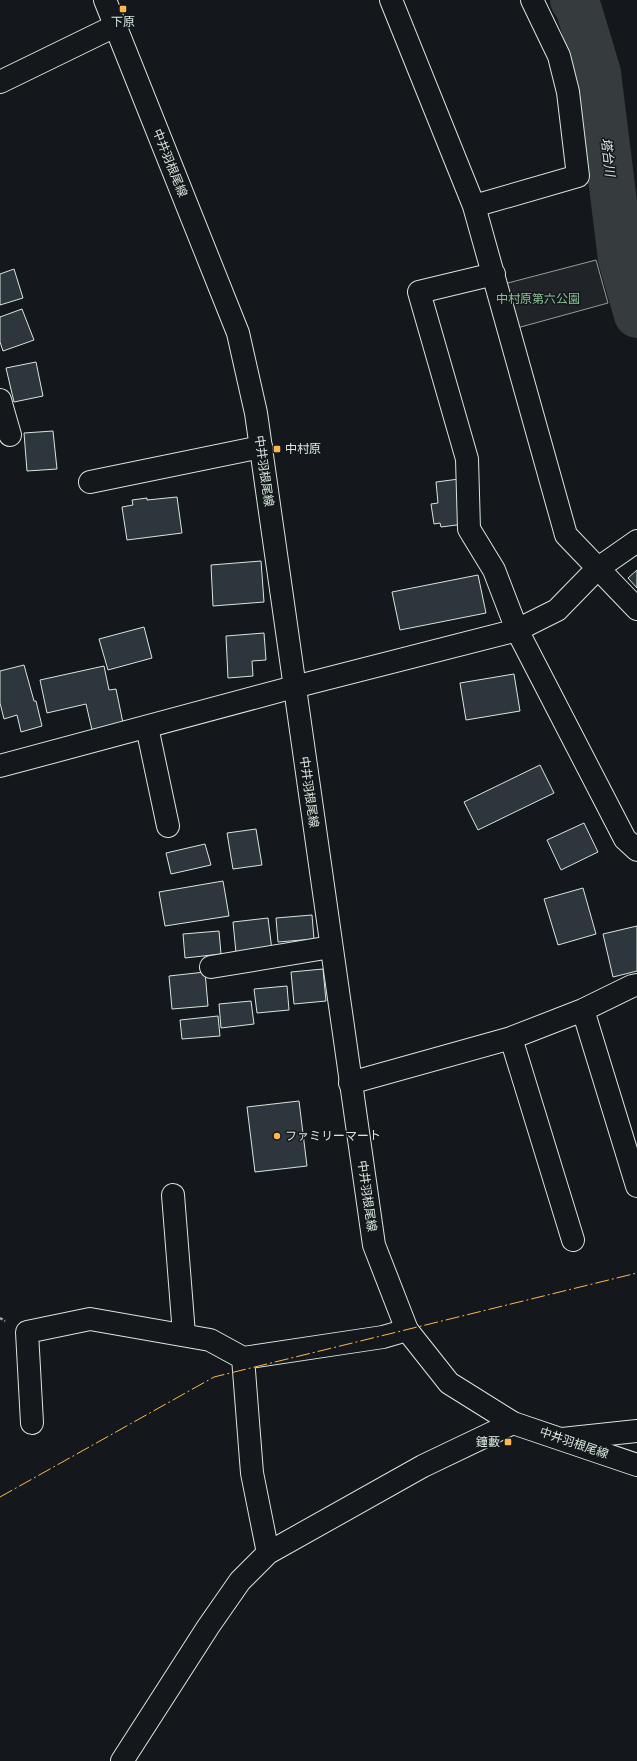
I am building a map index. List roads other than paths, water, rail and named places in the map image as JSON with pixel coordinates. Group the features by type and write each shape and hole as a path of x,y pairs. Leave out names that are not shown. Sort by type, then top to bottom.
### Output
{"street":[{"name":"中井羽根尾線","path":"105,0 238,333 256,413 374,1245 407,1330 449,1382 513,1422 637,1465"},
{"path":"392,0 474,206 566,535 637,609"},
{"path":"474,206 578,176 568,92 559,56 532,0"},
{"path":"0,82 115,26"},
{"path":"494,274 419,292 467,459 469,529 494,570 517,630 625,839 637,850"},
{"path":"0,400 10,435"},
{"path":"90,482 261,447"},
{"path":"0,766 294,687 517,630 557,610 597,569 637,541"},
{"path":"147,727 168,826"},
{"path":"211,967 331,947"},
{"path":"350,1083 511,1038 583,1010 637,985"},
{"path":"583,1010 637,1186"},
{"path":"511,1038 573,1240"},
{"path":"172,1195 184,1334"},
{"path":"32,1423 27,1332 90,1319 184,1334 210,1340 243,1358 383,1337 407,1330"},
{"path":"243,1358 252,1474 268,1553"},
{"path":"122,1761 208,1627 240,1581 268,1553 423,1466 513,1422"},
{"path":"562,1439 637,1431"}],"waterway":[{"name":"塔台川","path":"573,0 579,10 598,73 621,259 637,315"}],"place":[{"name":"下原","path":"123,9"},
{"name":"中村原","path":"277,449"},
{"name":"ファミリーマート","path":"277,1136"},
{"name":"鐘藪","path":"508,1442"}],"park label":[{"name":"中村原第六公園","path":"538,299"}]}
